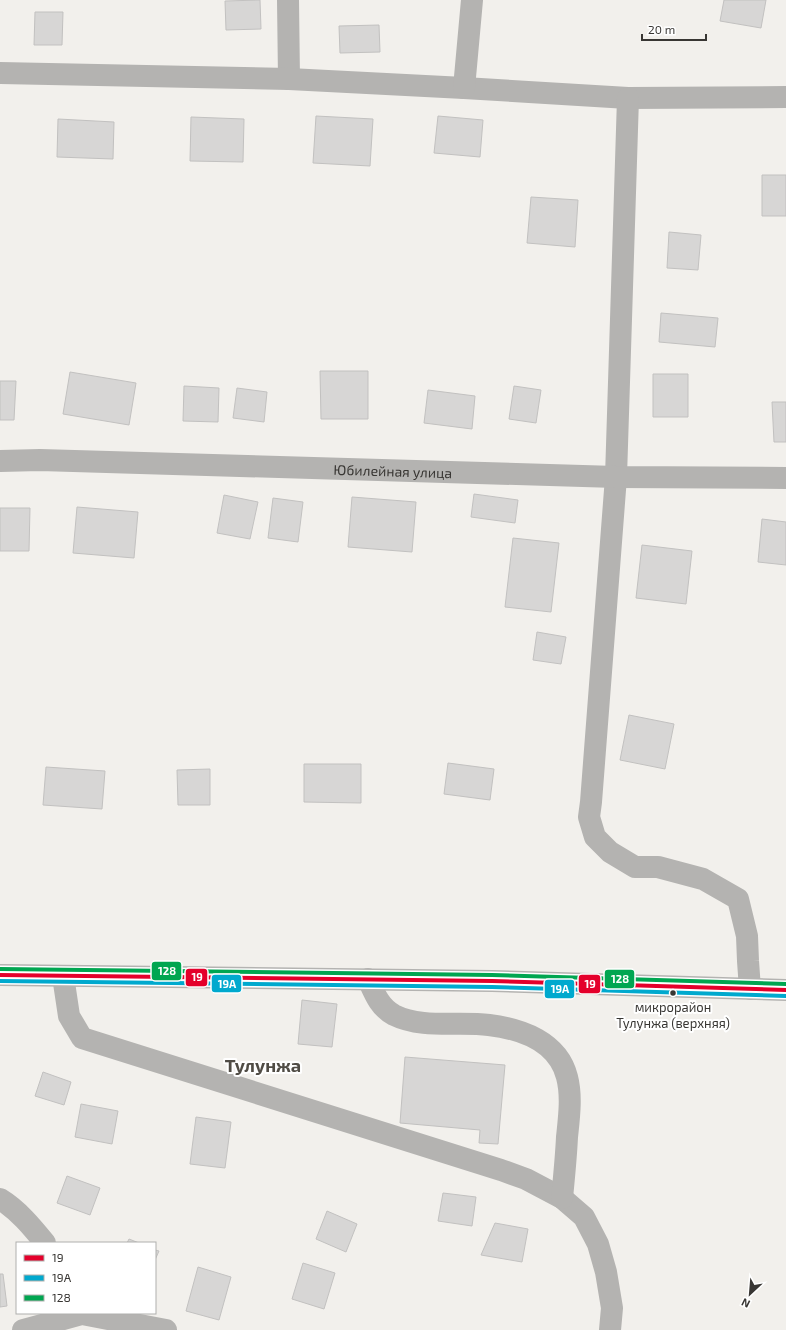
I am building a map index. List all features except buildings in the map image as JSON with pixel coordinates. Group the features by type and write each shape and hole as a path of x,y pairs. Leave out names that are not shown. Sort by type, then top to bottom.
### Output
{"street":[{"path":"288,0 289,79"},
{"path":"464,88 472,0"},
{"path":"0,73 289,79 628,98 786,97"},
{"path":"628,98 616,477 592,802 589,818 595,837 610,852 635,867 658,867 703,879 738,899 747,936 750,989"},
{"name":"Юбилейная улица","path":"0,461 48,460 616,477 786,478"},
{"path":"0,975 500,981 786,990"},
{"path":"63,976 69,1016 82,1038 500,1170 526,1179 562,1198 584,1217 598,1244 606,1272 612,1308 610,1330"},
{"path":"368,979 376,997 382,1005 393,1014 407,1020 446,1024 489,1024 525,1033 542,1041 550,1048 560,1060 567,1076 569,1092 569,1120 562,1198"},
{"path":"0,1199 11,1206 44,1242"},
{"path":"23,1330 81,1314 166,1330"}],"transit line":[{"name":"128","path":"0,969 492,975 786,984"},
{"name":"19","path":"0,975 492,981 786,990"},
{"name":"19А","path":"0,981 492,987 786,996"}],"place":[{"name":"микрорайон Тулунжа (верхняя)","path":"673,993"}],"district":[{"name":"Тулунжа","path":"263,1065"}]}
